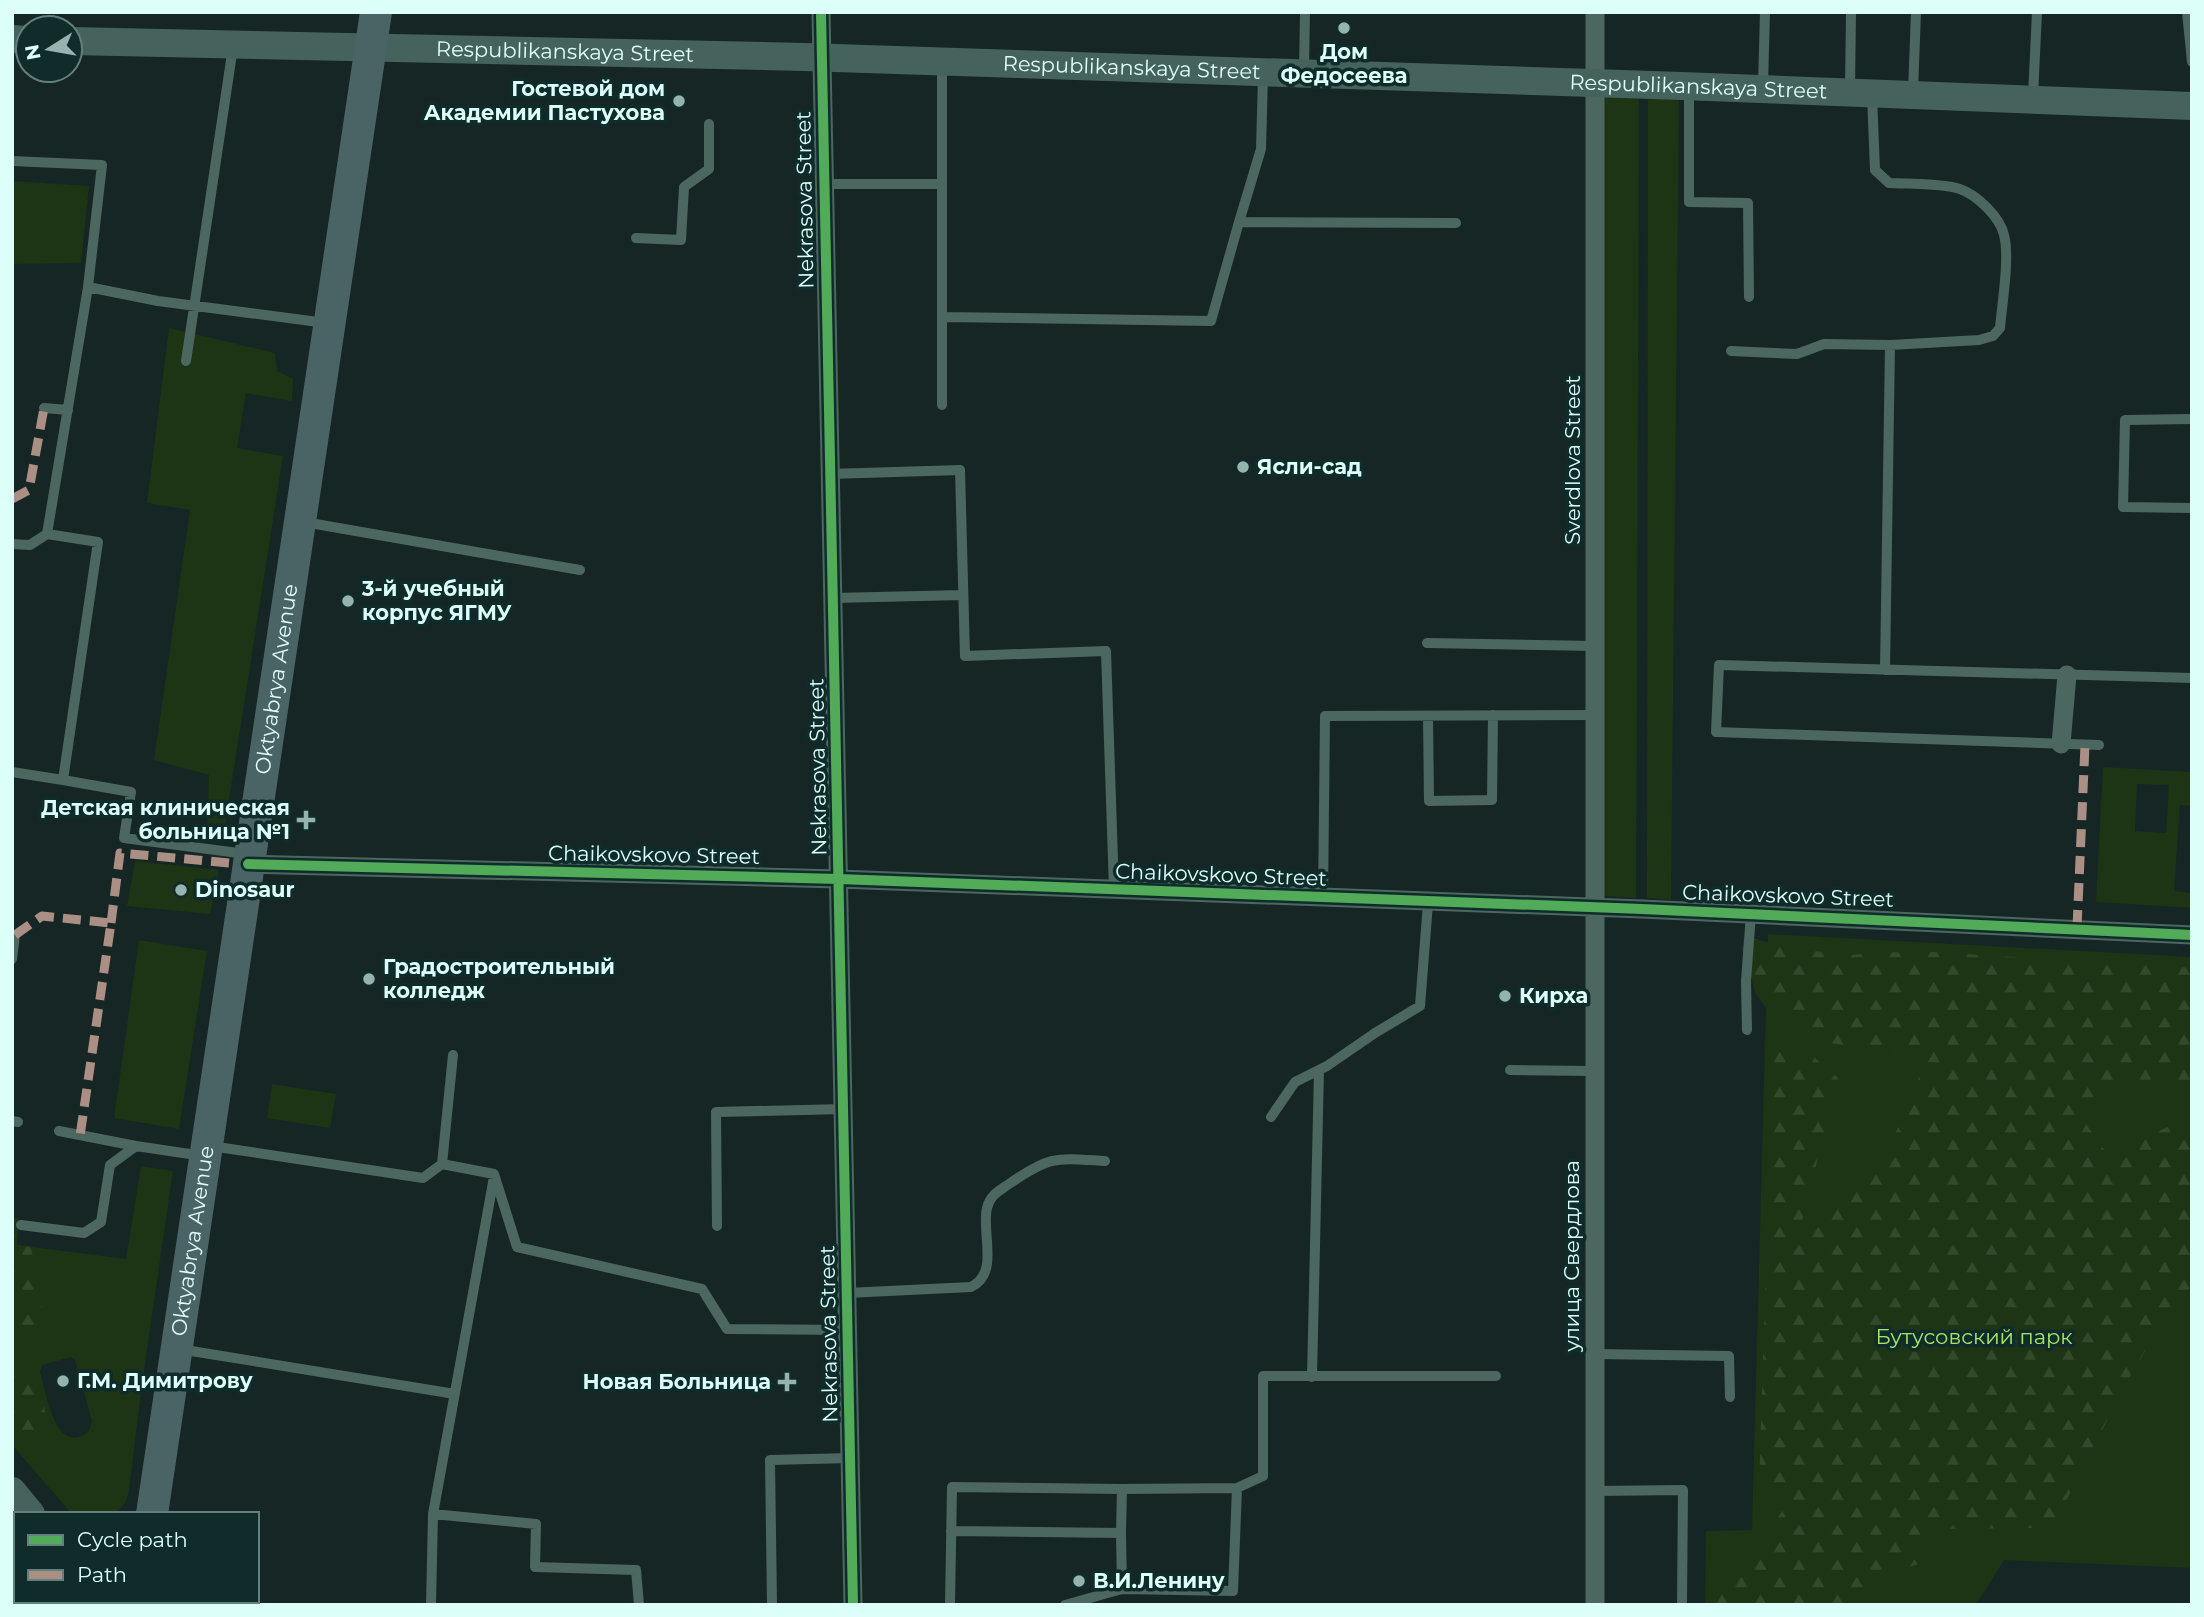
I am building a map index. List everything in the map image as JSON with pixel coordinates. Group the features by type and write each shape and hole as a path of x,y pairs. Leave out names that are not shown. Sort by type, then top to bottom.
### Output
{"main road":[{"name":"Oktyabrya Avenue","path":"152,1512 376,12"},
{"name":"Respublikanskaya Street","path":"84,41 821,58 1689,86 2192,106"},
{"path":"12,1491 29,1512"}],"street":[{"name":"Nekrasova Street","path":"821,12 853,1605"},
{"name":"Sverdlova Street","path":"1594,907 1595,12"},
{"path":"2061,744 2067,675"},
{"name":"Chaikovskovo Street","path":"249,859 1594,907 2192,935"},
{"name":"улица Свердлова","path":"1594,907 1595,1605"}],"lane":[{"path":"1304,74 1305,12"},
{"path":"1763,89 1765,12"},
{"path":"1731,352 1797,354 1824,344 1890,345 1979,340 1993,336 2000,328 2006,259 2004,235 1996,219 1983,204 1959,189 1889,183 1875,170 1861,94 1851,12"},
{"path":"1913,96 1916,12"},
{"path":"2032,100 2037,12"},
{"path":"2187,12 2192,62"},
{"path":"186,361 233,45"},
{"path":"942,62 942,405"},
{"path":"943,317 1211,321 1261,149 1263,73"},
{"path":"1689,86 1689,202 1748,202 1749,296"},
{"path":"636,238 681,240 684,187 709,169 709,124"},
{"path":"12,161 102,165 88,287 47,534"},
{"path":"823,184 942,184"},
{"path":"1239,222 1456,223"},
{"path":"88,287 194,305 330,323"},
{"path":"1885,670 1890,345"},
{"path":"44,408 68,410"},
{"path":"2192,419 2125,420 2123,507 2192,508"},
{"path":"830,474 960,470 965,656 1106,651 1114,890"},
{"path":"300,521 580,570"},
{"path":"12,544 30,545 47,534 99,542 64,780"},
{"path":"833,598 964,595"},
{"path":"1427,643 1595,646"},
{"path":"2099,745 1716,732 1719,665 2192,678"},
{"path":"1428,716 1429,801 1492,800 1493,715"},
{"path":"1322,898 1325,716 1595,715"},
{"path":"12,772 131,792 124,838 249,859"},
{"path":"1271,1117 1295,1082 1319,1070 1420,1006 1428,902"},
{"path":"1747,1030 1746,981 1751,914"},
{"path":"12,959 15,935"},
{"path":"442,1164 453,1055"},
{"path":"1312,1377 1319,1070"},
{"path":"1510,1070 1594,1071"},
{"path":"717,1226 716,1112 844,1109"},
{"path":"59,1131 136,1146 206,1151 423,1178 442,1164 495,1174"},
{"path":"21,1225 84,1233 101,1222 110,1165 136,1146"},
{"path":"847,1293 971,1287 979,1283 985,1275 987,1262 987,1210 995,1193 1046,1161 1105,1161"},
{"path":"495,1174 517,1247 702,1289 727,1329 848,1330"},
{"path":"431,1605 433,1514 495,1174"},
{"path":"177,1349 455,1394"},
{"path":"1595,1354 1729,1356 1730,1397"},
{"path":"950,1605 952,1487 1237,1488 1263,1476 1264,1376 1496,1376"},
{"path":"772,1605 770,1460 851,1458"},
{"path":"1065,1605 1122,1589 1233,1591 1237,1488"},
{"path":"1122,1489 1122,1589"},
{"path":"1595,1491 1683,1490 1682,1605"},
{"path":"433,1514 536,1524 535,1567 636,1570 639,1605"},
{"path":"951,1531 1121,1533"}],"green space":[{"path":"1604,91 1639,94 1636,898 1602,896"},
{"path":"1648,94 1679,96 1671,900 1647,898"},
{"path":"12,181 89,186 81,263 12,264"},
{"path":"169,328 275,353 277,371 293,379 292,401 246,393 237,448 283,456 223,838 207,837 209,775 154,760 190,510 147,503"},
{"path":"2103,767 2192,772 2192,806 2180,805 2174,891 2192,893 2192,908 2096,902","holes":["2137,784 2169,785 2166,833 2135,831"]},
{"path":"135,861 219,870 210,914 127,906"},
{"name":"Бутусовский парк","path":"1768,934 2192,957 2192,1568 2004,1560 1976,1605 1705,1605 1706,1531 1752,1530"},
{"name":"Бутусовский парк","path":"1744,936 1788,948 1848,955 1917,951 2192,968 2192,1098 2185,1089 2152,1082 2132,1083 2108,1095 2084,1121 2107,1154 2177,1123 2192,1137 2187,1173 2192,1179 2192,1285 2159,1328 2126,1383 2055,1523 2031,1528 1936,1529 1923,1563 1887,1573 1867,1588 1860,1605 1714,1605 1716,1594 1751,1560 1785,1507 1759,1487 1773,1039 1814,1057 1838,1078 1802,1221 1811,1236 1845,1189 1886,1149 1918,1092 1919,1056 1830,1043 1803,1026 1769,1011 1756,994 1742,948"},
{"path":"139,940 207,951 179,1129 114,1118"},
{"path":"272,1084 336,1094 330,1128 267,1118"},
{"path":"141,1166 173,1171 129,1490 126,1502 117,1512 70,1512 12,1445 12,1219 19,1218 17,1245 126,1259","holes":["71,1357 75,1360 92,1421 85,1434 79,1437 70,1437 63,1432 57,1425 48,1403 40,1372 42,1365"]},
{"path":"19,1218 16,1245 31,1247 46,1327 20,1333 12,1329 13,1316 40,1313 36,1292 12,1295 12,1219"},
{"path":"12,1364 26,1365 39,1390 46,1418 37,1431 22,1442 12,1437"}],"marked path":[{"path":"12,499 29,490 44,408"},
{"path":"2077,928 2085,745"},
{"path":"111,923 120,853 230,863"},
{"path":"15,935 42,916 111,923 80,1136"}],"cycle path":[{"path":"821,12 853,1605"},
{"path":"248,864 839,879 1642,909 2192,935"}],"place":[{"name":"Дом Федосеева","path":"1344,28"},
{"name":"Гостевой дом Академии Пастухова","path":"679,101"},
{"name":"Ясли-сад","path":"1243,467"},
{"name":"3-й учебный корпус ЯГМУ","path":"348,601"},
{"name":"Детская клиническая больница №1","path":"306,820"},
{"name":"Dinosaur","path":"181,890"},
{"name":"Градостроительный колледж","path":"369,979"},
{"name":"Кирха","path":"1505,996"},
{"name":"Г.М. Димитрову","path":"63,1381"},
{"name":"Новая Больница","path":"787,1382"},
{"name":"В.И.Ленину","path":"1079,1581"}]}
